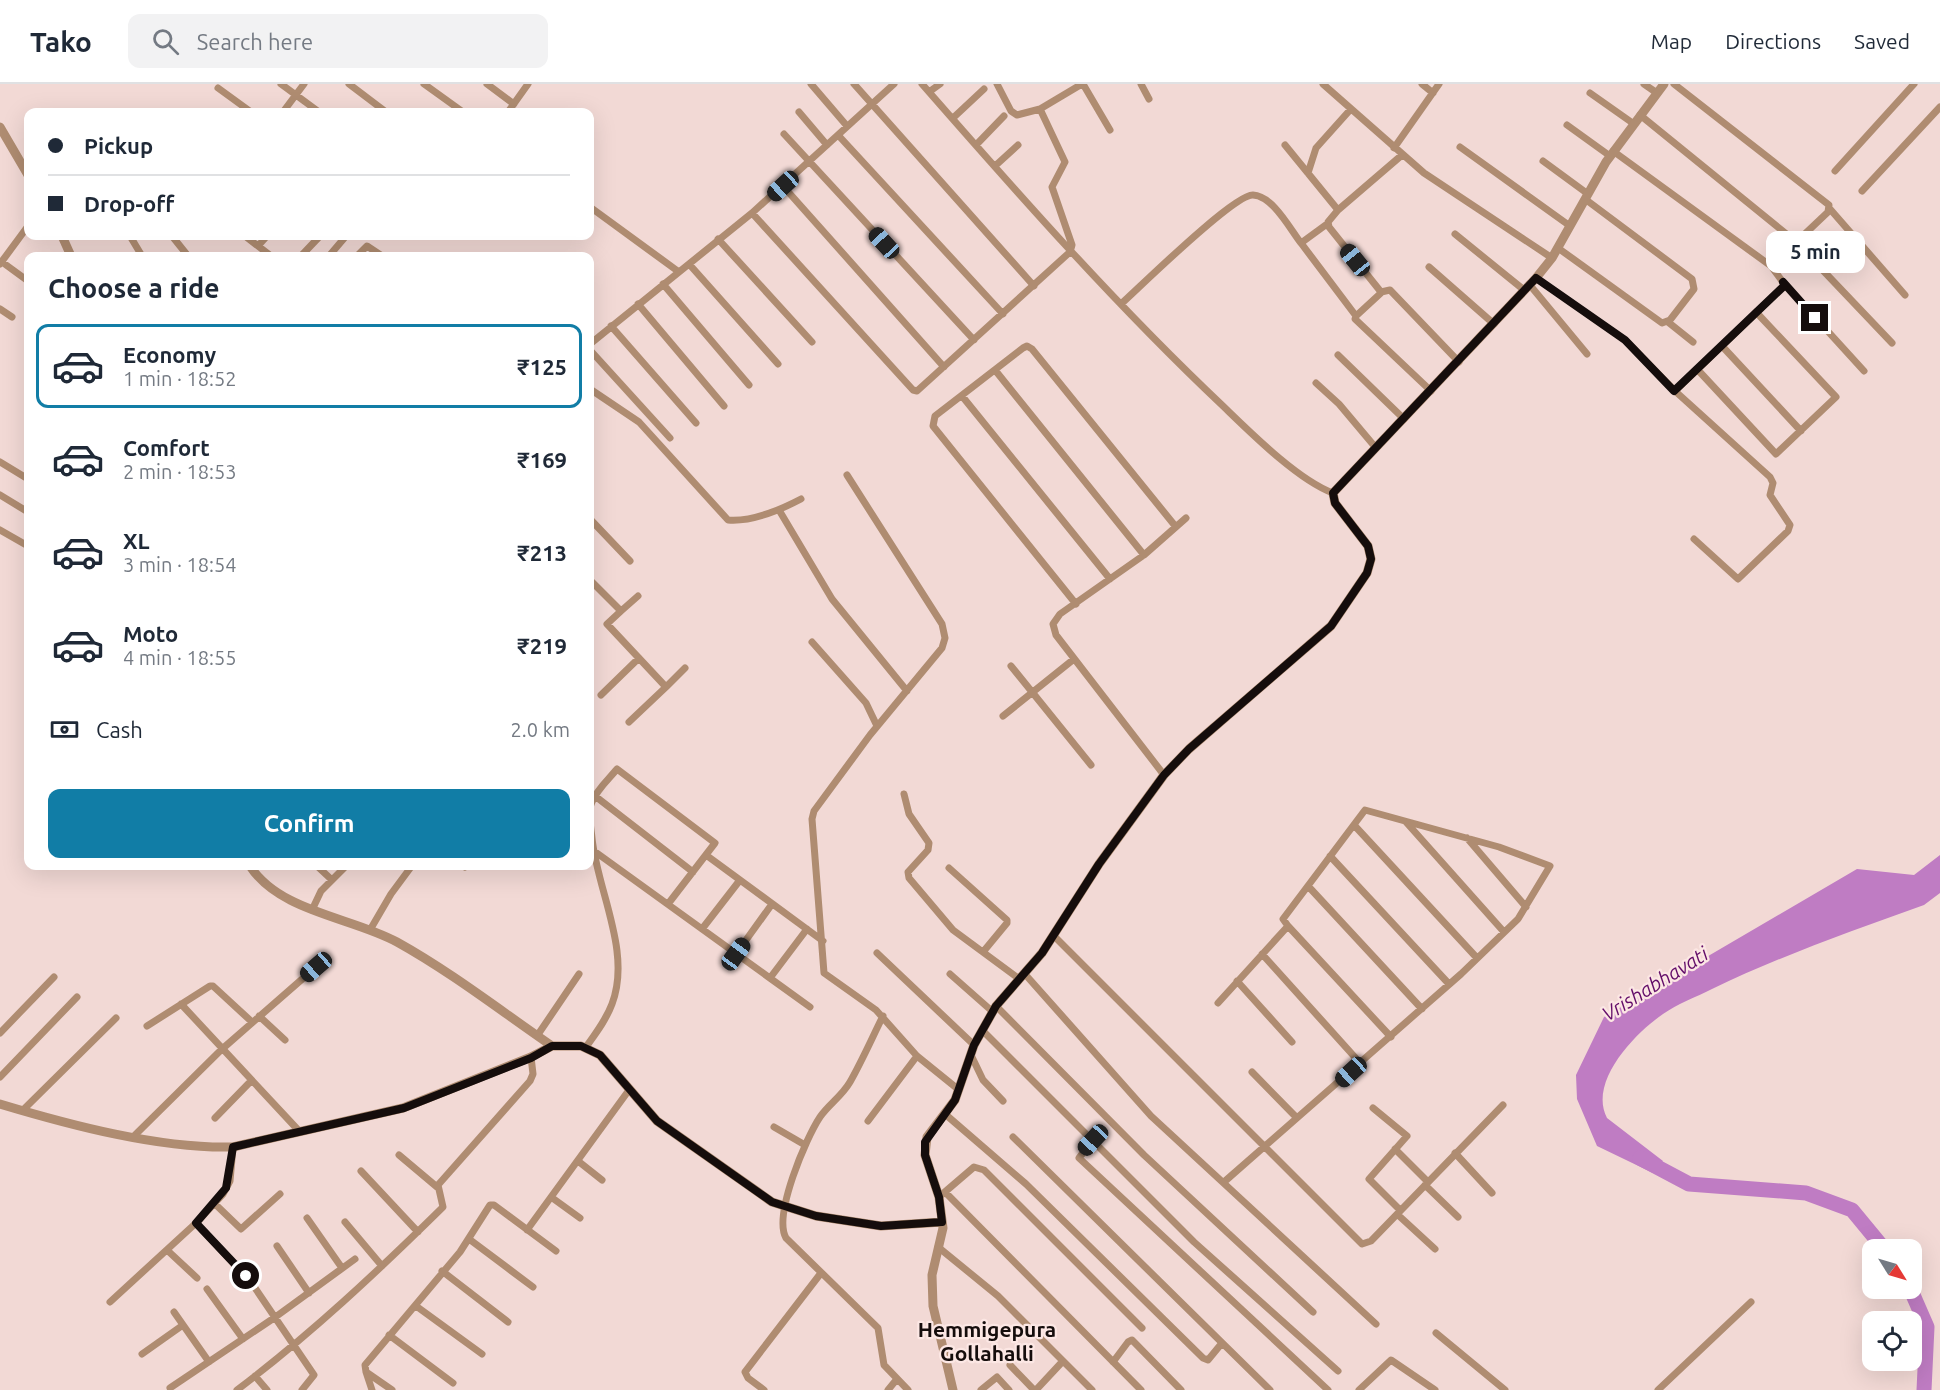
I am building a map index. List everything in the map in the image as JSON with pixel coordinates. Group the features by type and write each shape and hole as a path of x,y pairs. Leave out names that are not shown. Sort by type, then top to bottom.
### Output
{"street":[{"path":"281,84 314,108"},
{"path":"286,108 304,84"},
{"path":"349,84 381,108"},
{"path":"424,84 457,108"},
{"path":"487,84 514,104"},
{"path":"511,108 528,84"},
{"path":"811,84 847,126"},
{"path":"854,84 1034,286"},
{"path":"594,341 752,213 894,84"},
{"path":"922,84 1070,252 1121,304 1248,430 1314,484 1333,493"},
{"path":"930,92 940,84"},
{"path":"997,84 1011,111 1017,115 1040,109 1082,84 1110,129"},
{"path":"1141,84 1149,99"},
{"path":"1324,84 1350,110 1424,173 1552,258"},
{"path":"1422,84 1433,93"},
{"path":"1394,148 1439,84"},
{"path":"1644,84 1657,93"},
{"path":"1333,493 1459,362 1552,258 1612,154 1664,84"},
{"path":"1674,84 1828,205 1905,295"},
{"path":"1834,171 1914,84"},
{"path":"218,88 246,108"},
{"path":"953,118 984,89"},
{"path":"1590,93 1634,124"},
{"path":"1862,191 1940,106"},
{"path":"752,213 913,390 919,390 1070,252 1071,245 1052,187 1065,162 1040,109"},
{"path":"1308,173 1316,148 1350,110"},
{"path":"799,112 827,145"},
{"path":"976,145 1004,116"},
{"path":"1640,116 1795,241 1892,343"},
{"path":"1567,125 1771,266 1864,370"},
{"path":"0,127 24,168"},
{"path":"784,134 974,340"},
{"path":"838,135 1003,314"},
{"path":"1285,145 1338,210"},
{"path":"995,166 1018,146"},
{"path":"1460,147 1570,226"},
{"path":"1301,243 1327,224 1338,210 1402,155"},
{"path":"1543,161 1694,282 1694,288 1668,322"},
{"path":"783,186 944,367"},
{"path":"1121,304 1228,208 1249,195 1256,195 1270,204 1301,243 1356,316 1356,321 1431,391"},
{"path":"1771,266 1830,209"},
{"path":"594,210 679,272"},
{"path":"1327,224 1382,292"},
{"path":"24,231 1,263 24,278"},
{"path":"1455,234 1530,284 1625,340 1674,391 1770,477 1773,483 1770,495 1791,525 1788,531 1738,579 1694,539"},
{"path":"718,239 812,342"},
{"path":"250,240 266,252"},
{"path":"258,246 263,240"},
{"path":"305,252 316,240"},
{"path":"332,252 343,240"},
{"path":"361,252 367,246 376,252"},
{"path":"1558,248 1658,321 1668,322 1693,342"},
{"path":"689,264 778,364"},
{"path":"1429,267 1494,324"},
{"path":"1674,391 1785,285 1783,282"},
{"path":"1530,284 1587,354"},
{"path":"663,285 749,385"},
{"path":"1356,316 1382,292 1390,290 1459,362"},
{"path":"638,304 724,406"},
{"path":"0,309 12,317"},
{"path":"1696,369 1776,454 1801,431 1836,397 1756,312"},
{"path":"611,326 696,423"},
{"path":"1722,346 1801,431"},
{"path":"1076,603 934,429 932,422 935,416 1023,348 1032,349 1176,526"},
{"path":"594,354 670,438"},
{"path":"1338,356 1404,419"},
{"path":"995,370 1144,555"},
{"path":"1316,383 1339,405 1376,448"},
{"path":"594,392 639,422 728,520 737,521 779,510 801,499"},
{"path":"962,396 1110,579"},
{"path":"0,462 24,477"},
{"path":"846,475 944,630 942,648 818,802 812,819 825,975 844,985 883,1016 917,1056 959,1090"},
{"path":"953,1390 934,1316 932,1275 942,1222 942,1194 924,1149 927,1137 945,1114 959,1090 974,1045 995,1009 1054,936 1099,864 1164,775 1189,749 1331,626 1367,573 1371,559 1368,546 1335,503 1333,493"},
{"path":"0,495 24,510"},
{"path":"779,510 831,599 907,691"},
{"path":"1164,775 1056,635 1053,624 1055,618 1144,555 1186,518"},
{"path":"594,523 630,561"},
{"path":"0,530 24,544"},
{"path":"594,584 621,611"},
{"path":"638,596 607,624 666,687"},
{"path":"812,642 866,703 877,726"},
{"path":"601,695 639,658"},
{"path":"1003,717 1074,659"},
{"path":"1011,666 1091,765"},
{"path":"629,722 685,668"},
{"path":"594,799 617,769 715,843 668,904"},
{"path":"904,794 909,814 929,843 926,853 908,872 909,878 953,930 1021,976 1151,1116 1376,1324"},
{"path":"595,796 693,872"},
{"path":"1224,1182 1361,1064 1391,1037 1422,1009 1504,932 1526,906 1550,866 1467,838 1365,810 1283,919 1391,1037"},
{"path":"1406,821 1504,932"},
{"path":"1354,825 1477,958"},
{"path":"1467,838 1526,906"},
{"path":"594,851 810,1007"},
{"path":"586,1047 605,1021 616,992 618,977 610,911 594,851"},
{"path":"706,855 823,941"},
{"path":"1330,856 1449,984"},
{"path":"950,868 1007,920 983,952"},
{"path":"253,870 261,882 312,910 370,930 417,954 552,1046"},
{"path":"321,870 332,880"},
{"path":"312,910 321,891 342,870"},
{"path":"370,930 391,894 409,870"},
{"path":"702,929 740,880"},
{"path":"1308,886 1422,1009"},
{"path":"736,954 772,904"},
{"path":"1218,1003 1288,926"},
{"path":"770,978 807,929"},
{"path":"1054,936 1362,1244 1371,1241 1503,1105"},
{"path":"877,953 974,1045"},
{"path":"1262,954 1361,1064"},
{"path":"134,1136 221,1050 316,967"},
{"path":"950,974 995,1009 1143,1155 1313,1312"},
{"path":"537,1036 579,975"},
{"path":"0,1033 54,978"},
{"path":"1237,981 1292,1042"},
{"path":"147,1026 213,986 252,1022"},
{"path":"0,1077 77,997"},
{"path":"181,1004 221,1050 300,1132"},
{"path":"259,1016 285,1040"},
{"path":"883,1016 849,1084 822,1114 805,1145 785,1208 784,1235 880,1330 884,1365 908,1390"},
{"path":"23,1110 116,1018"},
{"path":"982,1030 1194,1242 1338,1371"},
{"path":"0,1104 134,1136 197,1146 233,1147 404,1108 531,1058 552,1046 586,1047 600,1055 657,1121 759,1195 785,1208 881,1226 942,1222"},
{"path":"971,1055 983,1080 1004,1101"},
{"path":"868,1120 917,1056"},
{"path":"437,1187 532,1077 531,1058"},
{"path":"1252,1072 1296,1118"},
{"path":"215,1118 251,1081"},
{"path":"527,1230 629,1090"},
{"path":"1373,1108 1407,1136 1369,1179 1435,1249"},
{"path":"945,1114 1026,1184 1203,1358 1208,1360 1222,1343"},
{"path":"774,1127 805,1145"},
{"path":"1013,1137 1270,1390"},
{"path":"1093,1140 1079,1158 1328,1390"},
{"path":"110,1302 196,1223 214,1203 230,1181 233,1147"},
{"path":"1395,1149 1458,1217"},
{"path":"1455,1153 1492,1193"},
{"path":"237,1390 294,1347 444,1206 437,1187 399,1155"},
{"path":"578,1161 602,1180"},
{"path":"942,1194 974,1167 984,1170 1142,1328"},
{"path":"362,1172 418,1232"},
{"path":"214,1203 241,1229 280,1194"},
{"path":"942,1194 1141,1390"},
{"path":"551,1197 580,1218"},
{"path":"372,1390 366,1372 367,1361 416,1306 469,1239 490,1205 494,1205 556,1251"},
{"path":"307,1218 342,1268"},
{"path":"345,1222 382,1266"},
{"path":"196,1223 251,1282 315,1376 302,1390"},
{"path":"469,1239 533,1287"},
{"path":"277,1246 309,1293"},
{"path":"938,1247 998,1296 1092,1390"},
{"path":"167,1250 197,1278"},
{"path":"170,1388 274,1318 355,1259"},
{"path":"442,1271 508,1322"},
{"path":"764,1390 748,1378 745,1372 821,1274"},
{"path":"207,1289 243,1339"},
{"path":"1658,1390 1751,1302"},
{"path":"416,1306 482,1354"},
{"path":"174,1312 209,1362"},
{"path":"142,1354 183,1325"},
{"path":"1436,1333 1505,1390"},
{"path":"389,1335 453,1383"},
{"path":"1113,1362 1132,1340 1181,1390"},
{"path":"1362,1389 1391,1360 1435,1390"},
{"path":"1010,1365 1035,1390 1063,1361"},
{"path":"366,1372 392,1390"},
{"path":"255,1376 267,1390"},
{"path":"981,1390 997,1377 1009,1390"},
{"path":"888,1390 897,1379"}],"shaded area":[{"path":"1940,855 1940,893 1924,905 1817,944 1738,977 1668,1010 1652,1022 1617,1060 1604,1089 1603,1104 1607,1118 1663,1161 1653,1173 1597,1146 1577,1099 1576,1075 1604,1017 1857,869 1914,875"}],"waterway":[{"name":"Vrishabhavati","path":"1640,1158 1689,1184 1806,1193 1852,1210 1876,1239"},
{"name":"Vrishabhavati","path":"1915,1299 1927,1327 1924,1390"}],"district":[{"name":"Hemmigepura Gollahalli","path":"987,1342"}],"route":[{"path":"246,1276 196,1223 223,1194 230,1181 233,1147 404,1108 531,1058 552,1046 581,1046 596,1052 657,1121 759,1195 785,1208 816,1216 881,1226 942,1222 939,1197 925,1155 925,1142 938,1121 952,1106 974,1045 996,1006 1042,953 1099,864 1164,775 1189,749 1259,691 1331,626 1367,573 1371,559 1368,546 1335,503 1333,493 1468,353 1524,290 1536,278 1625,340 1674,391 1785,285 1783,282 1815,318"}]}
